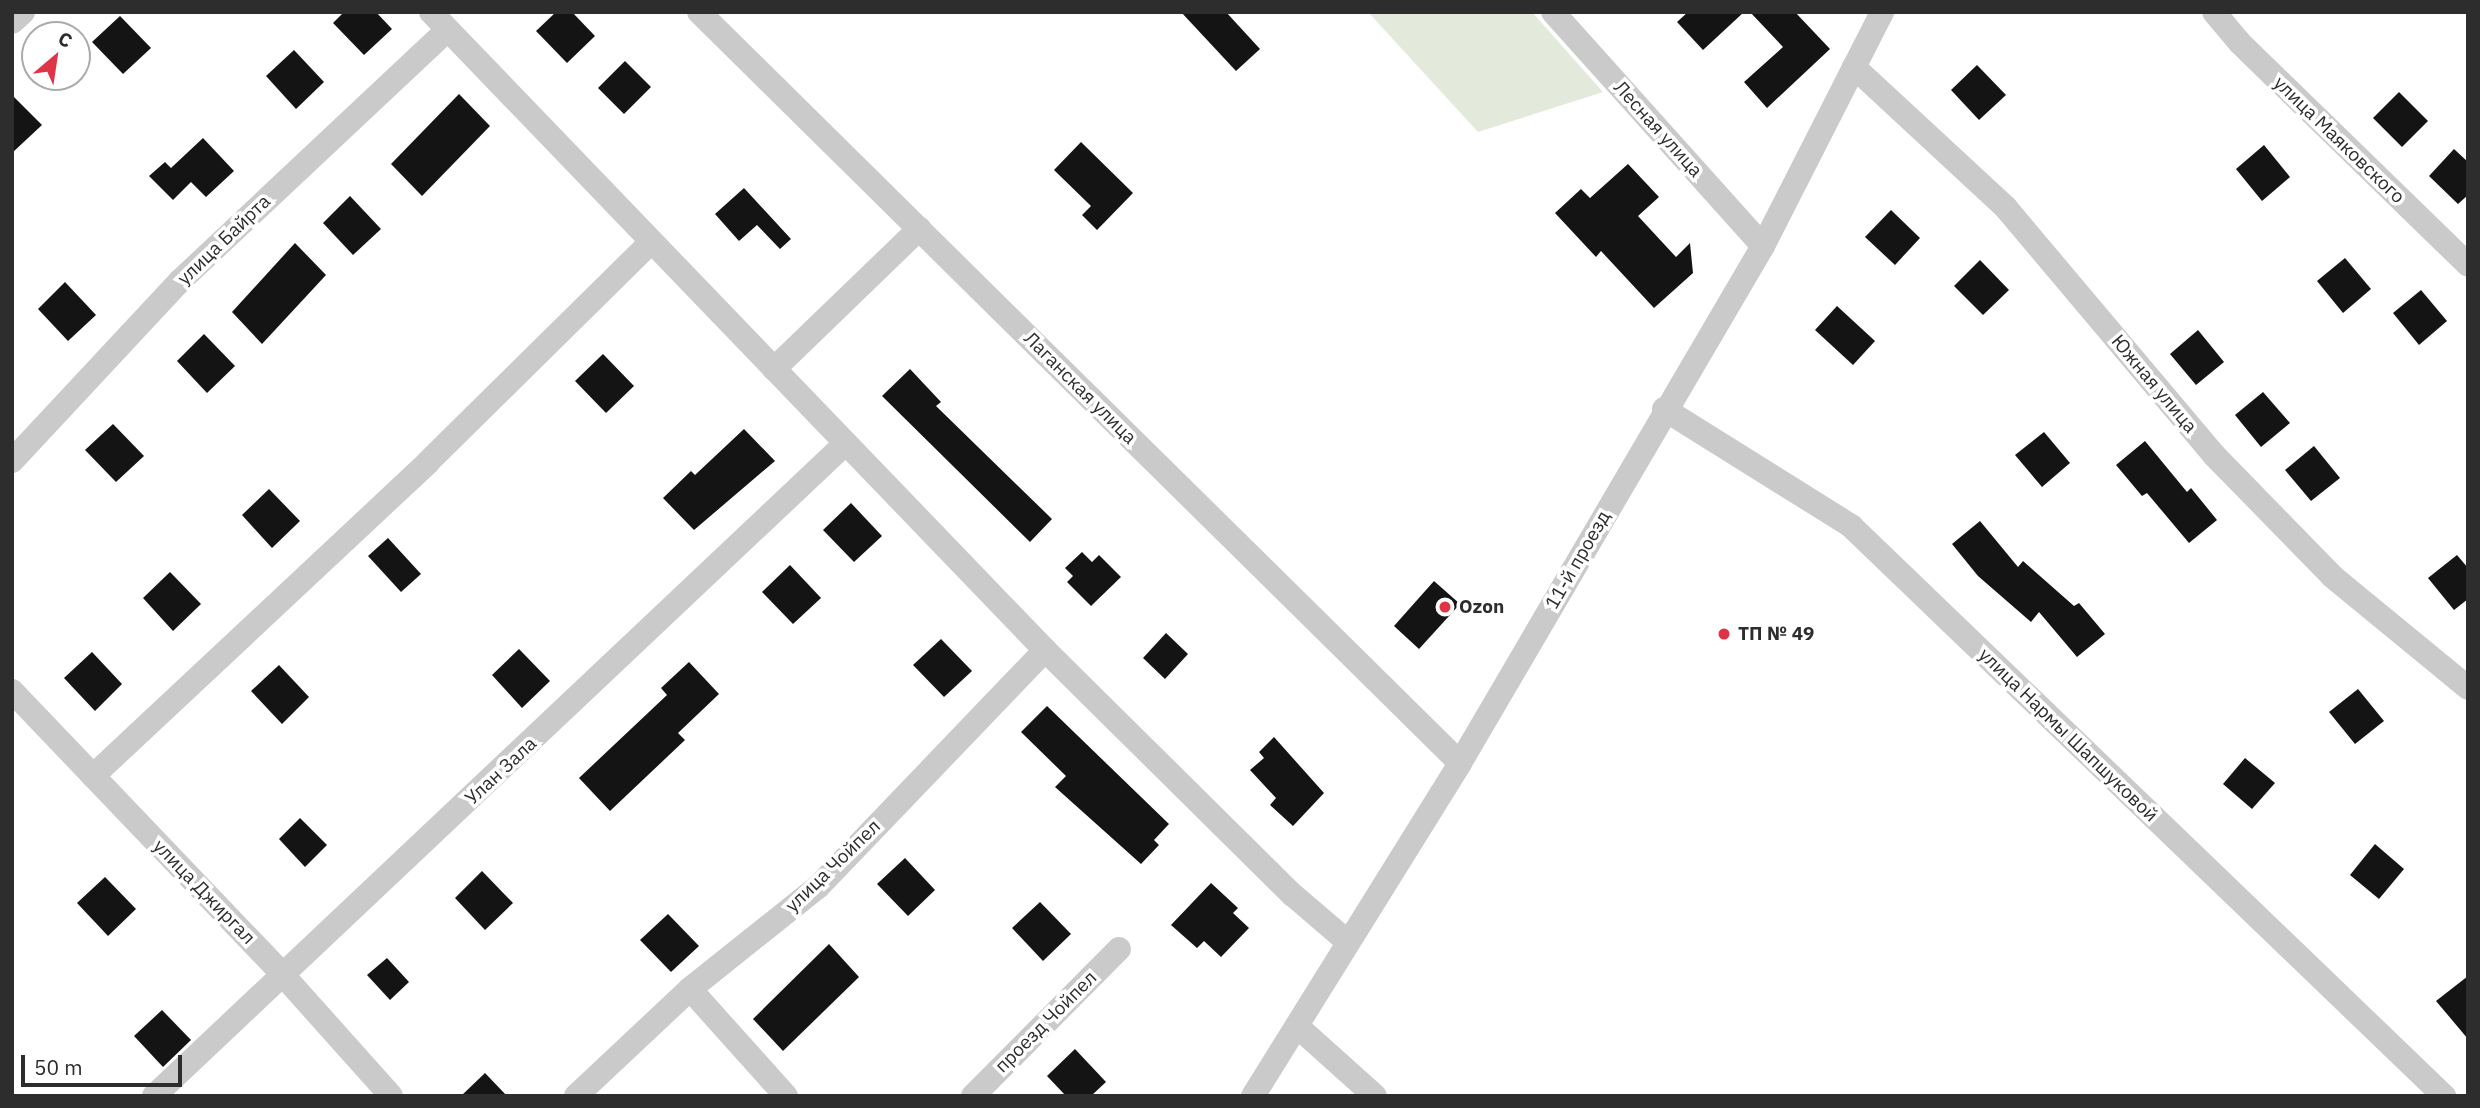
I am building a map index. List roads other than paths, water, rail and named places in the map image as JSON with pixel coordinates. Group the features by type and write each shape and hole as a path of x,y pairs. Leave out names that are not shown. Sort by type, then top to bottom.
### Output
{"street":[{"path":"12,22 23,12"},
{"name":"Лаганская улица","path":"699,12 1460,763"},
{"name":"Лесная улица","path":"1553,12 1763,246"},
{"name":"11-й проезд","path":"1253,1096 1460,763 1664,409 1763,246 1882,12"},
{"name":"улица Маяковского","path":"2214,12 2239,43 2468,265"},
{"path":"439,21 1045,650 1293,895 1348,942"},
{"name":"улица Байрта","path":"12,461 180,281 439,21"},
{"name":"Южная улица","path":"1854,67 2006,208 2214,455 2333,577 2468,688"},
{"path":"774,369 919,229"},
{"path":"93,776 428,462 650,243"},
{"name":"улица Нармы Шапшуковой","path":"1664,409 1851,526 2444,1096"},
{"name":"Улан Зала","path":"154,1096 846,443"},
{"name":"улица Чойпел","path":"576,1096 690,989 818,887 1045,650"},
{"name":"улица Джиргал","path":"12,691 283,975 391,1096"},
{"name":"проезд Чойпел","path":"973,1096 1119,949"},
{"path":"690,989 786,1096"},
{"path":"1297,1027 1374,1096"}],"place":[{"name":"Ozon","path":"1445,607"},
{"name":"ТП № 49","path":"1724,634"}]}
